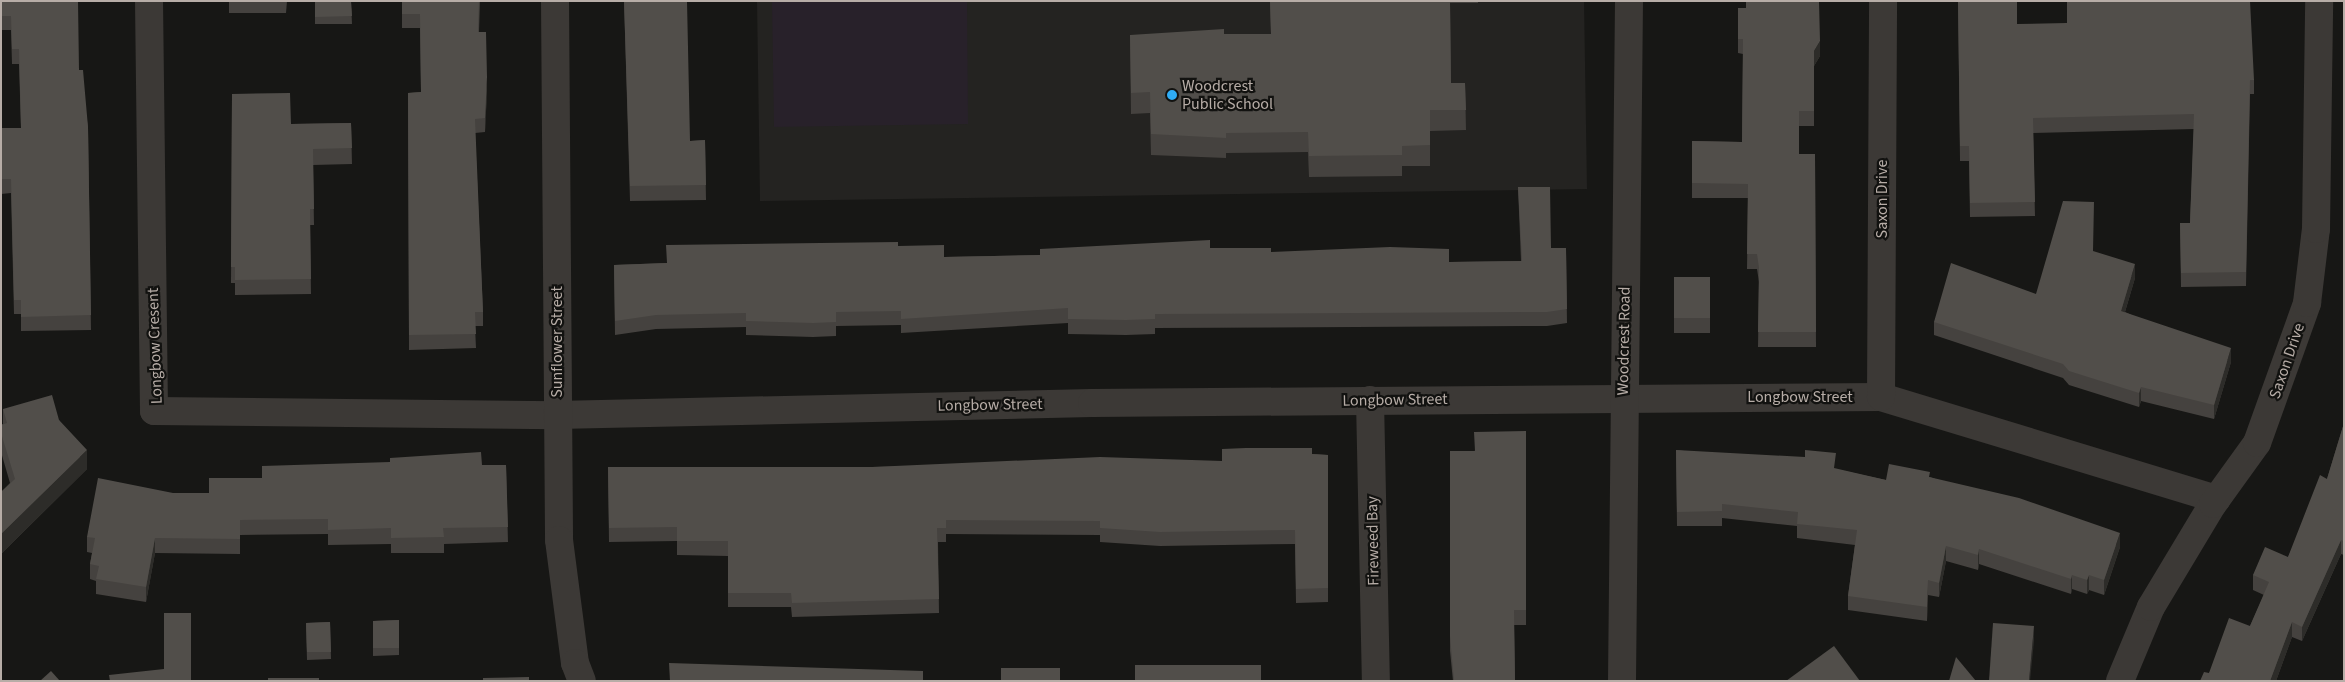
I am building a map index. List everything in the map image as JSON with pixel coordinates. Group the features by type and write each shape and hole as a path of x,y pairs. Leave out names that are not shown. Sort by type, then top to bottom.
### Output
{"street":[{"name":"Longbow Cresent","path":"149,1 154,411 557,415"},
{"name":"Sunflower Street","path":"555,1 559,540 575,663 582,681"},
{"name":"Woodcrest Road","path":"1622,681 1622,398 1629,1"},
{"name":"Saxon Drive","path":"1881,397 1883,1"},
{"name":"Saxon Drive","path":"2120,681 2151,607 2216,500 2257,443 2307,303 2316,228 2319,1"},
{"name":"Longbow Street","path":"557,415 1370,400 1881,397 2216,500"},
{"name":"Fireweed Bay","path":"1370,400 1376,681"}],"shaded area":[{"name":"Woodcrest Public School","path":"757,1 1584,1 1587,189 760,201"},
{"path":"772,1 967,1 968,124 774,127"}],"building":[{"path":"1,1 78,1 79,70 83,70 88,127 91,315 21,317 21,300 14,300 11,179 1,179 1,128 21,128 19,49 12,49 11,16 1,16"},
{"path":"315,1 351,1 352,16 315,17"},
{"path":"402,1 479,1 478,32 486,32 487,77 485,118 475,119 483,312 475,312 476,334 409,335 408,93 421,92 420,14 402,14"},
{"path":"624,1 687,1 690,141 705,140 706,185 630,186"},
{"path":"1270,1 1450,1 1451,83 1465,83 1466,110 1430,110 1430,145 1402,146 1402,155 1309,156 1308,132 1226,133 1226,138 1151,134 1150,92 1131,93 1130,35 1224,29 1224,34 1271,34"},
{"path":"1746,1 1819,1 1820,41 1814,51 1814,111 1799,111 1799,154 1815,154 1816,332 1758,332 1759,268 1757,254 1747,254 1748,184 1692,183 1692,141 1742,142 1743,39 1738,39 1738,8 1746,8"},
{"path":"1958,1 2017,1 2017,24 2067,23 2067,1 2250,1 2254,80 2250,80 2246,272 2181,273 2180,223 2190,223 2194,114 2033,118 2035,202 1970,203 1969,146 1960,146"},
{"path":"290,93 291,124 351,123 352,148 313,149 314,209 310,209 311,279 235,280 235,267 231,267 232,94"},
{"path":"1518,187 1550,187 1551,248 1566,248 1567,309 1547,312 1155,314 1155,319 1126,320 1068,319 1068,308 901,319 901,311 836,312 836,322 813,323 746,321 746,313 656,315 615,321 614,265 667,263 666,245 898,242 898,246 944,245 944,257 1040,255 1040,249 1210,240 1210,248 1271,248 1271,252 1390,247 1449,249 1449,262 1522,261"},
{"path":"2063,201 2094,202 2093,251 2135,264 2121,311 2231,348 2214,405 2141,387 2139,393 2069,371 2063,364 1934,322 1951,263 2036,294"},
{"path":"1674,277 1710,277 1710,318 1674,318"},
{"path":"52,395 59,420 87,450 1,534 1,492 15,479 1,433 1,425 7,423 3,409"},
{"path":"2344,423 2344,541 2341,540 2302,627 2292,622 2270,681 2200,681 2204,672 2209,673 2229,618 2250,626 2269,582 2253,575 2265,547 2288,557 2320,475 2327,479"},
{"path":"1526,431 1526,610 1514,610 1515,681 1454,681 1450,636 1450,451 1475,451 1474,432"},
{"path":"1312,448 1312,454 1328,455 1328,588 1296,589 1295,530 1160,532 1100,528 1100,521 946,520 946,528 937,528 939,599 792,603 791,593 728,593 728,541 677,541 677,527 609,528 608,467 872,467 1100,457 1222,461 1222,449"},
{"path":"1676,450 1805,457 1805,450 1836,453 1834,468 1886,480 1889,464 1930,472 1929,477 2019,498 2120,533 2104,580 2089,575 2087,580 2072,575 2071,579 1979,549 1978,555 1946,546 1939,583 1928,580 1927,607 1848,596 1857,530 1797,524 1798,512 1722,504 1722,511 1677,512"},
{"path":"481,452 482,465 506,465 508,527 443,528 444,537 391,538 391,528 328,530 328,519 240,520 240,539 155,538 146,587 96,579 99,566 90,564 95,538 87,537 98,478 173,493 209,493 209,478 262,478 262,466 390,462 390,458"},
{"path":"164,613 191,613 191,681 110,681 109,675 164,669"},
{"path":"399,620 399,648 373,648 373,621"},
{"path":"330,622 331,652 307,652 306,623"},
{"path":"1993,623 2034,626 2029,681 1989,681"},
{"path":"1834,646 1860,681 1786,681"},
{"path":"1956,657 1976,681 1949,681"},
{"path":"669,663 923,671 923,681 670,681"},
{"path":"1135,665 1261,665 1261,681 1135,681"},
{"path":"1001,668 1060,668 1060,681 1001,681"},
{"path":"51,671 60,681 40,681"},
{"path":"529,677 529,681 483,681 483,678"},
{"path":"268,678 319,678 319,681 268,681"}],"place":[{"name":"Woodcrest Public School","path":"1172,95"}]}
